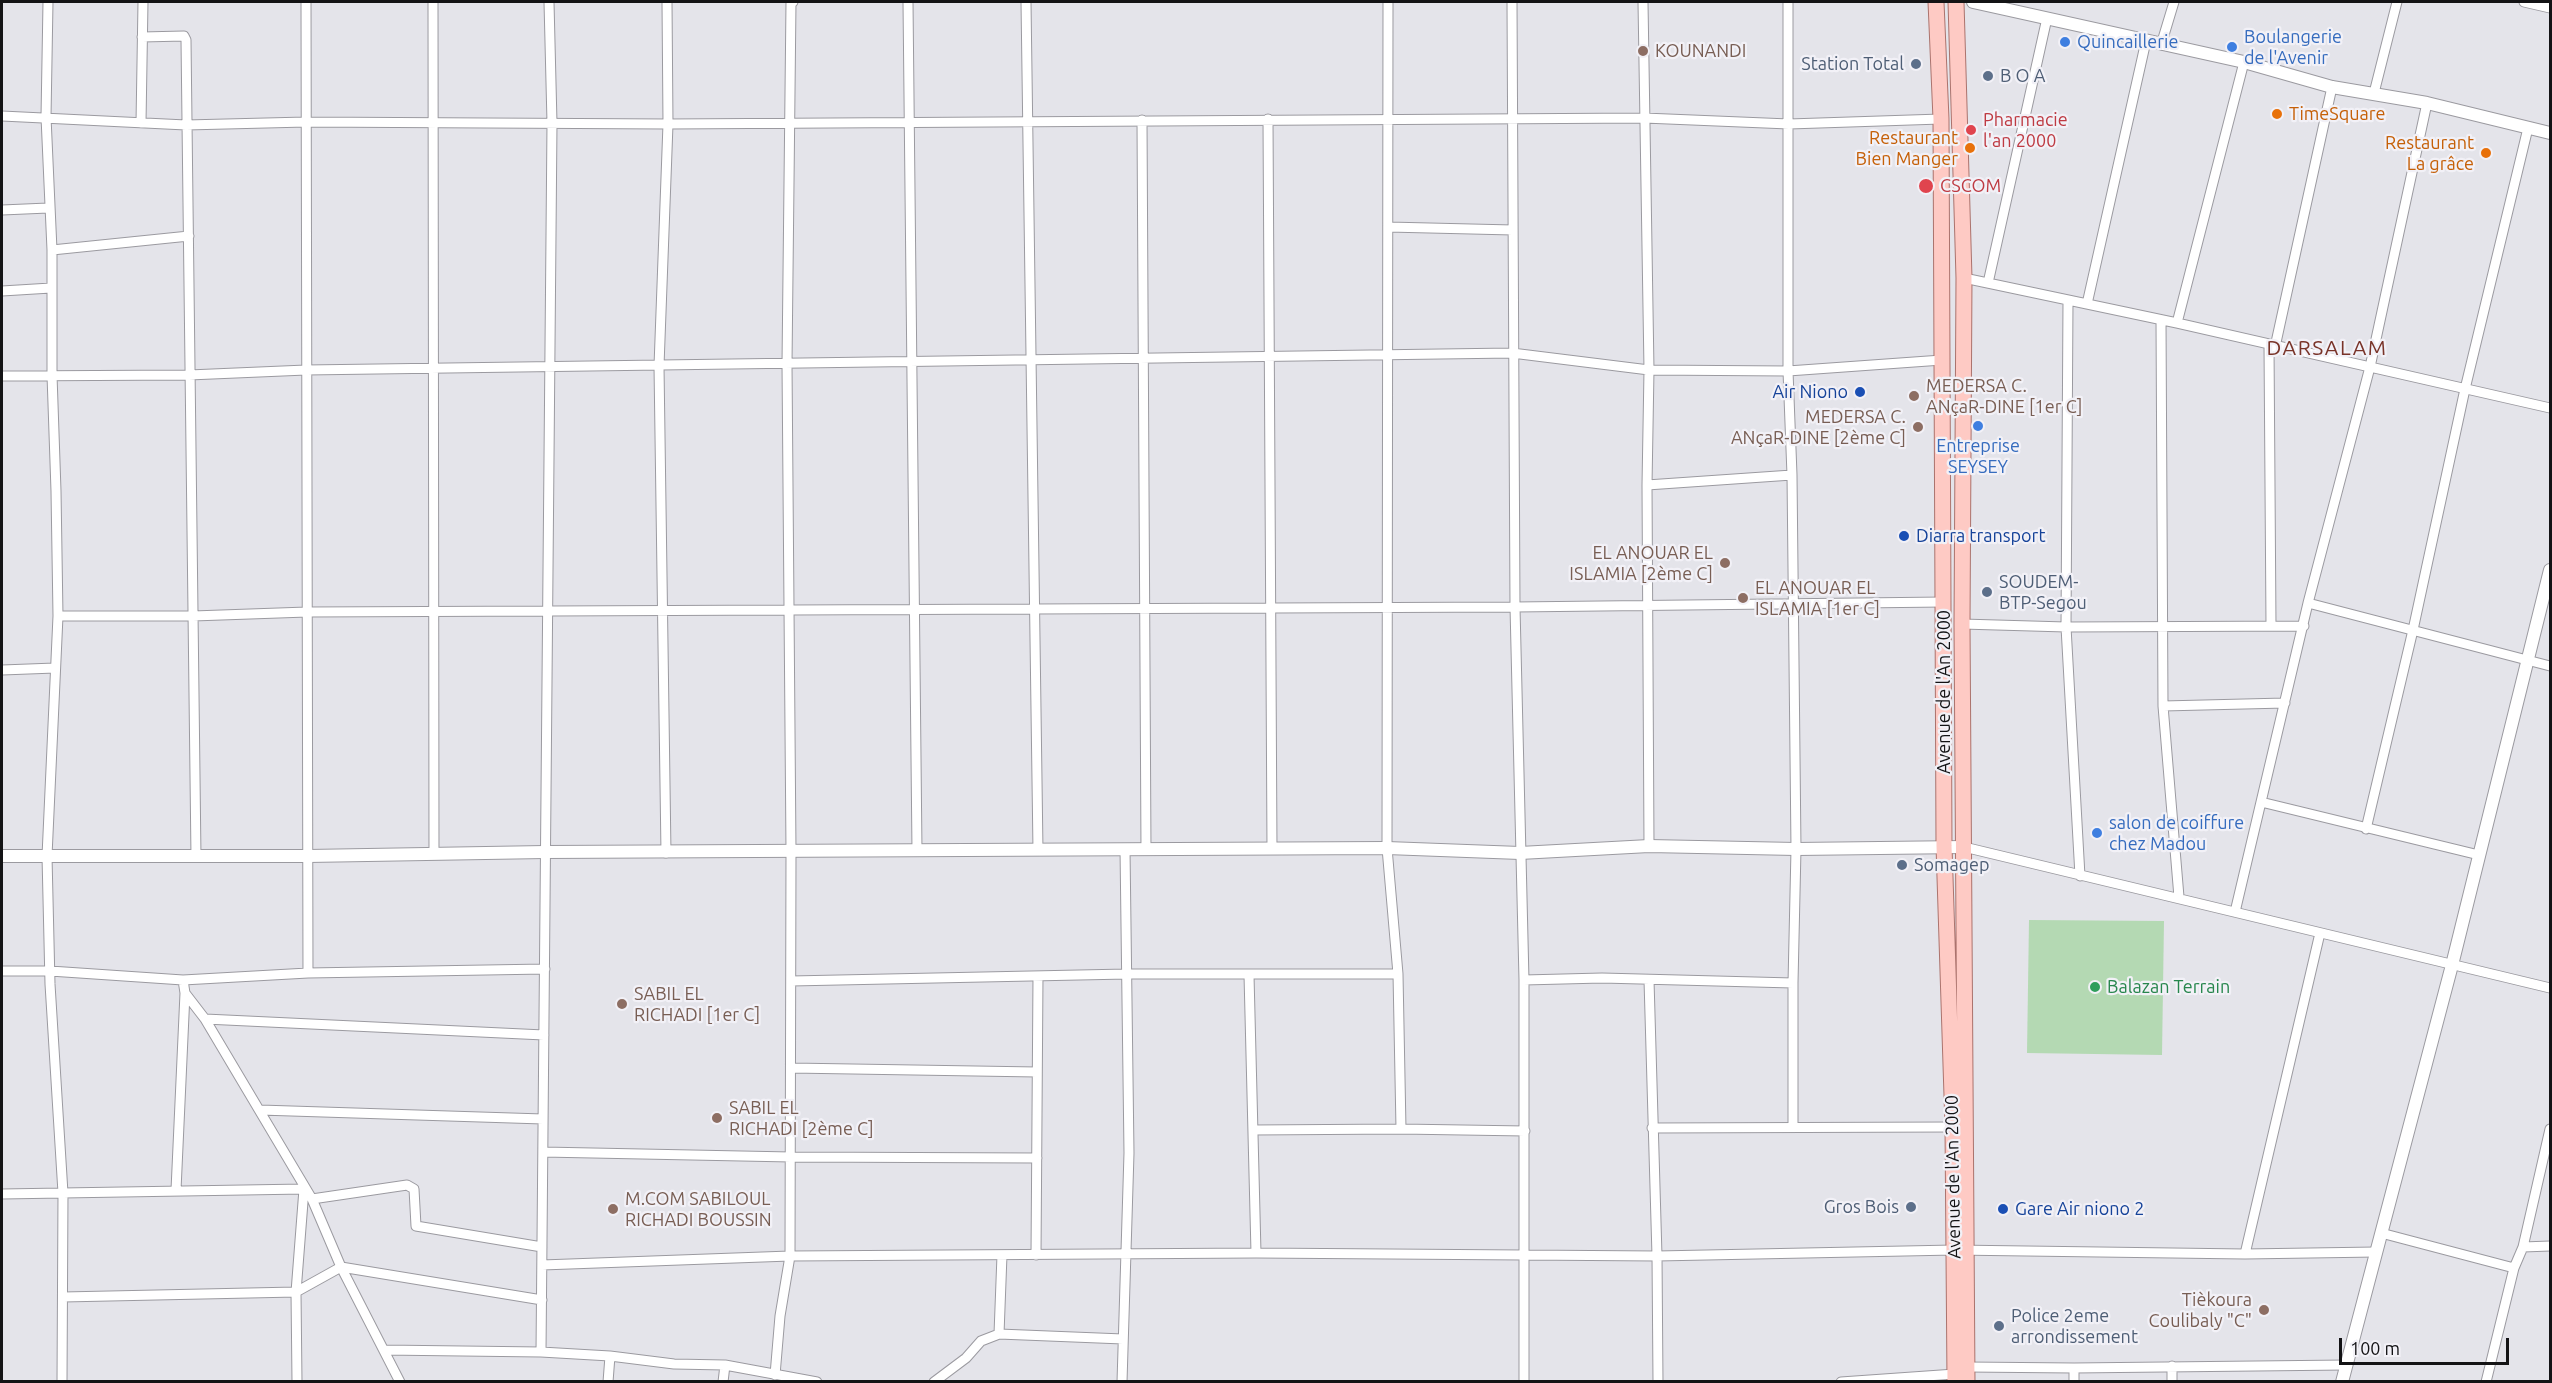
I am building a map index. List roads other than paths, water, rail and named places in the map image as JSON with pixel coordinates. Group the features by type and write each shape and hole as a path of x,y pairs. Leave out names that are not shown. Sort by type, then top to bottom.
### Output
{"main road":[{"name":"Avenue de l'An 2000","path":"1936,2 1941,119 1944,846 1953,1127 1960,1250"},
{"name":"Avenue de l'An 2000","path":"1956,2 1964,278 1961,1376"}],"street":[{"path":"48,2 46,117 48,208 52,250 52,375 58,616 47,856 50,971 63,1193 62,1382"},
{"path":"141,123 143,2"},
{"path":"306,2 308,974"},
{"path":"433,2 434,854"},
{"path":"541,1352 552,123 549,2"},
{"path":"666,853 659,366 668,124 667,2"},
{"path":"776,1375 780,1316 790,1256 791,610 787,364 790,2 793,2"},
{"path":"908,2 917,850"},
{"path":"1026,2 1038,850"},
{"path":"1388,2 1387,848 1398,974 1401,1129"},
{"path":"1512,2 1515,607 1524,981 1524,1382"},
{"path":"1643,2 1649,370 1647,484 1649,846"},
{"path":"1788,2 1788,371 1792,475 1796,849 1793,1127"},
{"path":"1973,2 2244,62 2332,87 2427,103 2550,134"},
{"path":"2160,45 2175,2"},
{"path":"2374,93 2397,2"},
{"path":"2524,2 2550,8"},
{"path":"1988,283 2047,18"},
{"path":"142,37 184,36 186,40 196,857"},
{"path":"2087,304 2146,41"},
{"path":"2177,323 2244,62"},
{"path":"2271,626 2272,346 2332,87"},
{"path":"2235,912 2308,603 2370,367 2427,103"},
{"path":"2,116 186,125 306,122 668,124 1644,118 1789,124 1941,119"},
{"path":"1268,119 1272,848"},
{"path":"1142,120 1146,849"},
{"path":"2366,829 2413,630 2465,389 2528,128"},
{"path":"2,210 48,208"},
{"path":"1388,227 1512,230"},
{"path":"52,250 189,236"},
{"path":"1964,278 2177,323 2550,408"},
{"path":"2,291 51,288"},
{"path":"2068,301 2066,627 2080,876"},
{"path":"2162,320 2163,706 2179,897"},
{"path":"2,376 189,375 306,370 1512,353 1649,370 1788,371 1942,360"},
{"path":"1647,484 1792,475"},
{"path":"2342,1382 2452,965 2550,570"},
{"path":"58,616 193,616 307,612 1388,608 1944,602"},
{"path":"2308,603 2550,666"},
{"path":"1962,624 2162,628 2304,626"},
{"path":"2,670 55,668"},
{"path":"2163,706 2285,703"},
{"path":"2261,802 2479,855"},
{"path":"2,856 196,857 545,852 1272,848 1387,848 1520,852 1649,846 1796,849 1964,847 2550,988"},
{"path":"1122,1382 1129,1153 1125,849"},
{"path":"2245,1254 2320,933"},
{"path":"2,970 183,980 308,974 544,969"},
{"path":"791,981 1127,974 1398,974"},
{"path":"1249,975 1256,1253"},
{"path":"1036,1255 1038,976"},
{"path":"1524,981 1602,978 1793,982"},
{"path":"176,1190 185,993 183,980"},
{"path":"1649,980 1657,1256 1658,1382"},
{"path":"185,993 205,1020 312,1199 341,1267 400,1382"},
{"path":"205,1020 544,1035"},
{"path":"791,1068 1037,1072"},
{"path":"260,1110 543,1119"},
{"path":"1652,1128 1953,1127"},
{"path":"2486,1382 2514,1268 2523,1247 2550,1129"},
{"path":"1253,1130 1525,1131"},
{"path":"543,1152 791,1157 1037,1158"},
{"path":"312,1199 407,1185 414,1189 416,1226 542,1247"},
{"path":"2,1194 304,1189"},
{"path":"297,1382 296,1292 304,1189"},
{"path":"2381,1233 2514,1268"},
{"path":"2523,1247 2550,1246"},
{"path":"542,1265 790,1256 1256,1253 1657,1256 1960,1250 2245,1254 2376,1252"},
{"path":"999,1334 1002,1255"},
{"path":"63,1297 296,1292 341,1267 542,1300"},
{"path":"934,1382 966,1358 981,1341 999,1334 1123,1339"},
{"path":"384,1350 541,1352 610,1356 674,1364 725,1365 817,1382"},
{"path":"608,1382 610,1356"},
{"path":"723,1382 725,1365"},
{"path":"1841,1382 2074,1368 2346,1365"},
{"path":"2172,1366 2172,1382"},
{"path":"2074,1368 2074,1382"}],"place":[{"name":"Quincaillerie","path":"2065,42"},
{"name":"Boulangerie de l'Avenir","path":"2232,47"},
{"name":"KOUNANDI","path":"1643,51"},
{"name":"Station Total","path":"1916,64"},
{"name":"B O A","path":"1988,76"},
{"name":"TimeSquare","path":"2277,114"},
{"name":"Pharmacie l'an 2000","path":"1971,130"},
{"name":"Restaurant Bien Manger","path":"1970,148"},
{"name":"Restaurant La grâce","path":"2486,153"},
{"name":"CSCOM","path":"1926,186"},
{"name":"Air Niono","path":"1860,392"},
{"name":"MEDERSA C. ANçaR-DINE [1er C]","path":"1914,396"},
{"name":"Entreprise SEYSEY","path":"1978,426"},
{"name":"MEDERSA C. ANçaR-DINE [2ème C]","path":"1918,427"},
{"name":"Diarra transport","path":"1904,536"},
{"name":"EL ANOUAR EL ISLAMIA [2ème C]","path":"1725,563"},
{"name":"SOUDEM- BTP-Segou","path":"1987,592"},
{"name":"EL ANOUAR EL ISLAMIA [1er C]","path":"1743,598"},
{"name":"salon de coiffure chez Madou","path":"2097,833"},
{"name":"Somagep","path":"1902,865"},
{"name":"Balazan Terrain","path":"2095,987"},
{"name":"SABIL EL RICHADI [1er C]","path":"622,1004"},
{"name":"SABIL EL RICHADI [2ème C]","path":"717,1118"},
{"name":"Gros Bois","path":"1911,1207"},
{"name":"M.COM SABILOUL RICHADI BOUSSIN","path":"613,1209"},
{"name":"Gare Air niono 2","path":"2003,1209"},
{"name":"Tièkoura Coulibaly \"C\"","path":"2264,1310"},
{"name":"Police 2eme arrondissement","path":"1999,1326"}],"district":[{"name":"DARSALAM","path":"2327,348"}]}
